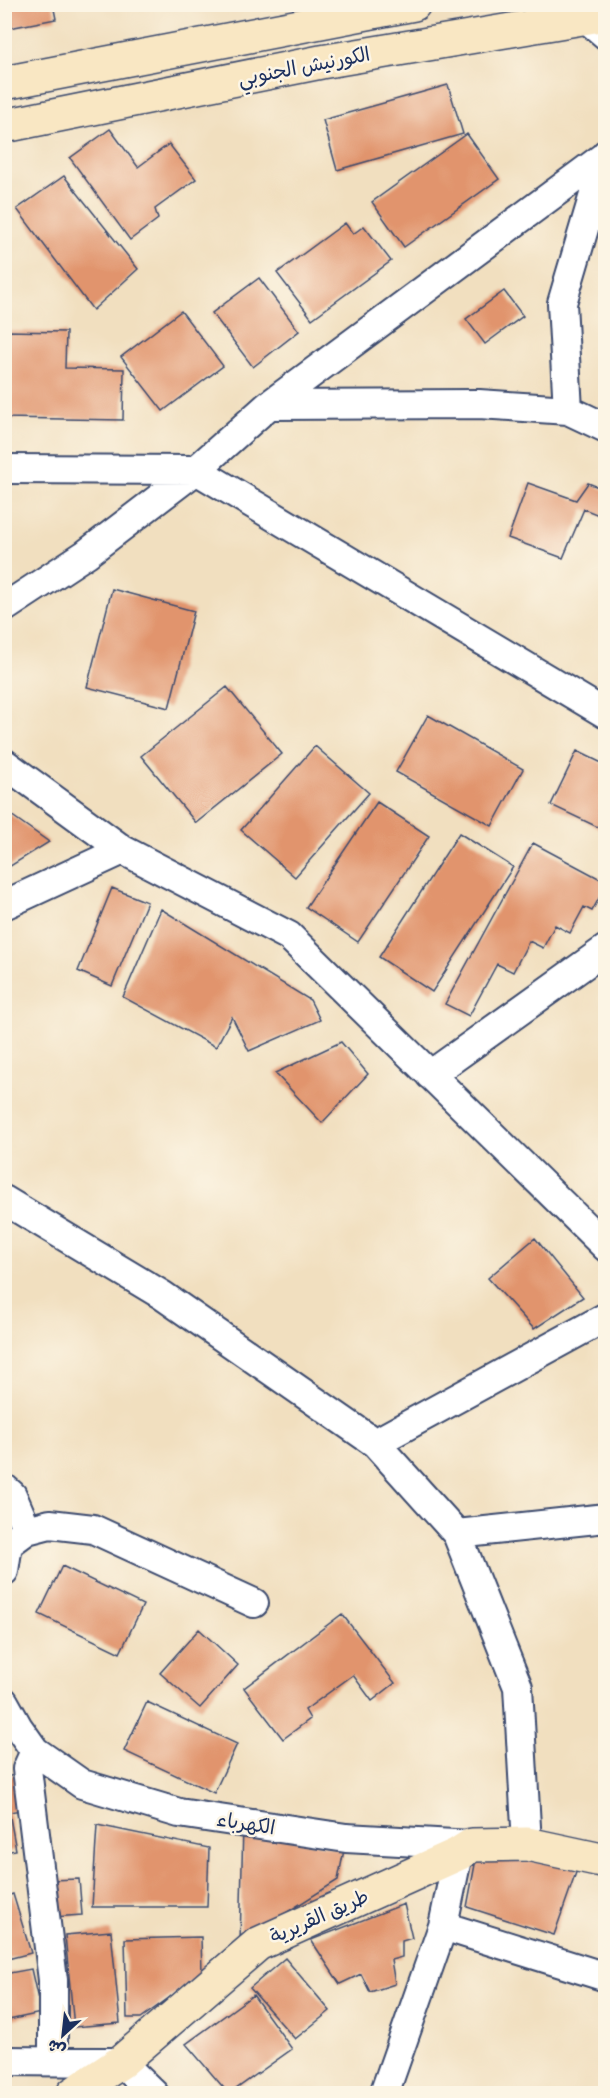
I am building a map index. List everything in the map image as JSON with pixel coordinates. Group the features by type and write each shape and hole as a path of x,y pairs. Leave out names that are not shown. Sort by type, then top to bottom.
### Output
{"main road":[{"name":"الكورنيش الجنوبي","path":"4,83 414,4"},
{"name":"الكورنيش الجنوبي","path":"4,126 321,62 599,23"},
{"name":"طريق القريرية","path":"73,2094 121,2062 258,1944 465,1849 527,1844 606,1861"}],"street":[{"path":"4,608 86,554 196,470 269,405 605,155"},
{"path":"568,410 562,303 605,155"},
{"path":"269,405 479,404 568,410 606,428"},
{"path":"4,469 196,470 606,714"},
{"path":"4,763 123,850 289,936 606,1247"},
{"path":"4,905 123,850"},
{"path":"430,1075 606,949"},
{"path":"4,1200 162,1295 375,1443 457,1534 518,1687 527,1844"},
{"path":"375,1443 606,1317"},
{"path":"4,1488 12,1495 27,1530"},
{"path":"457,1534 606,1518"},
{"path":"4,1571 8,1544 27,1530 50,1524 93,1529 254,1603"},
{"name":"الكهرباء","path":"4,1702 35,1751 82,1784 179,1813 346,1838 465,1849"},
{"path":"35,1751 27,1769 53,1980 53,2061"},
{"path":"384,2094 443,1926 465,1849"},
{"path":"443,1926 606,1977"},
{"path":"4,2061 121,2062 154,2094"}],"building":[{"path":"4,4 53,4 56,19 4,29"},
{"path":"448,85 463,134 337,170 323,120"},
{"path":"110,129 138,167 169,144 196,179 155,209 158,219 130,240 70,158"},
{"path":"467,134 499,179 404,247 372,202"},
{"path":"64,176 138,269 93,310 17,209"},
{"path":"345,223 353,234 364,226 391,261 312,319 277,273"},
{"path":"259,278 299,331 253,367 212,313"},
{"path":"504,291 523,316 485,344 466,319"},
{"path":"181,311 223,366 163,411 121,357"},
{"path":"4,331 66,332 65,368 124,369 123,420 4,418"},
{"path":"528,483 576,500 588,483 606,490 606,518 584,509 563,558 508,538"},
{"path":"112,589 194,611 169,708 87,687"},
{"path":"227,687 282,754 196,823 141,756"},
{"path":"428,715 523,769 492,826 396,772"},
{"path":"315,746 369,793 295,877 241,830"},
{"path":"577,751 606,765 606,831 551,805"},
{"path":"377,802 429,836 358,942 306,907"},
{"path":"4,810 49,842 4,870"},
{"path":"459,833 513,867 432,992 379,957"},
{"path":"533,843 606,882 606,885 592,911 584,907 570,933 555,925 543,948 529,941 513,972 497,964 469,1016 445,1004"},
{"path":"112,888 147,902 112,986 78,971"},
{"path":"161,909 310,1000 320,1020 249,1051 232,1017 216,1047 123,997"},
{"path":"341,1042 368,1074 322,1123 275,1073"},
{"path":"535,1238 583,1297 534,1329 488,1278"},
{"path":"62,1566 143,1605 120,1653 39,1614"},
{"path":"342,1614 395,1683 372,1701 353,1675 305,1710 310,1719 283,1739 244,1688"},
{"path":"199,1629 238,1665 200,1708 160,1673"},
{"path":"147,1702 237,1744 214,1793 124,1751"},
{"path":"21,1774 27,1809 9,1812 16,1850 4,1852 4,1805 8,1804 4,1777"},
{"path":"97,1825 209,1848 207,1907 92,1907"},
{"path":"243,1827 344,1850 338,1880 240,1942"},
{"path":"476,1859 579,1864 554,1935 467,1907"},
{"path":"79,1879 82,1915 53,1917 50,1880"},
{"path":"13,1894 31,1953 4,1960 4,1897"},
{"path":"404,1904 412,1938 402,1941 402,1957 391,1960 395,1984 370,1992 361,1974 340,1984 311,1940"},
{"path":"111,1931 120,2023 74,2027 65,1935"},
{"path":"201,1937 202,1974 141,2018 127,2018 125,1939"},
{"path":"285,1958 330,2011 295,2039 250,1988"},
{"path":"31,1969 41,2013 4,2021 4,1974"},
{"path":"253,1995 292,2049 229,2094 186,2044"}]}
